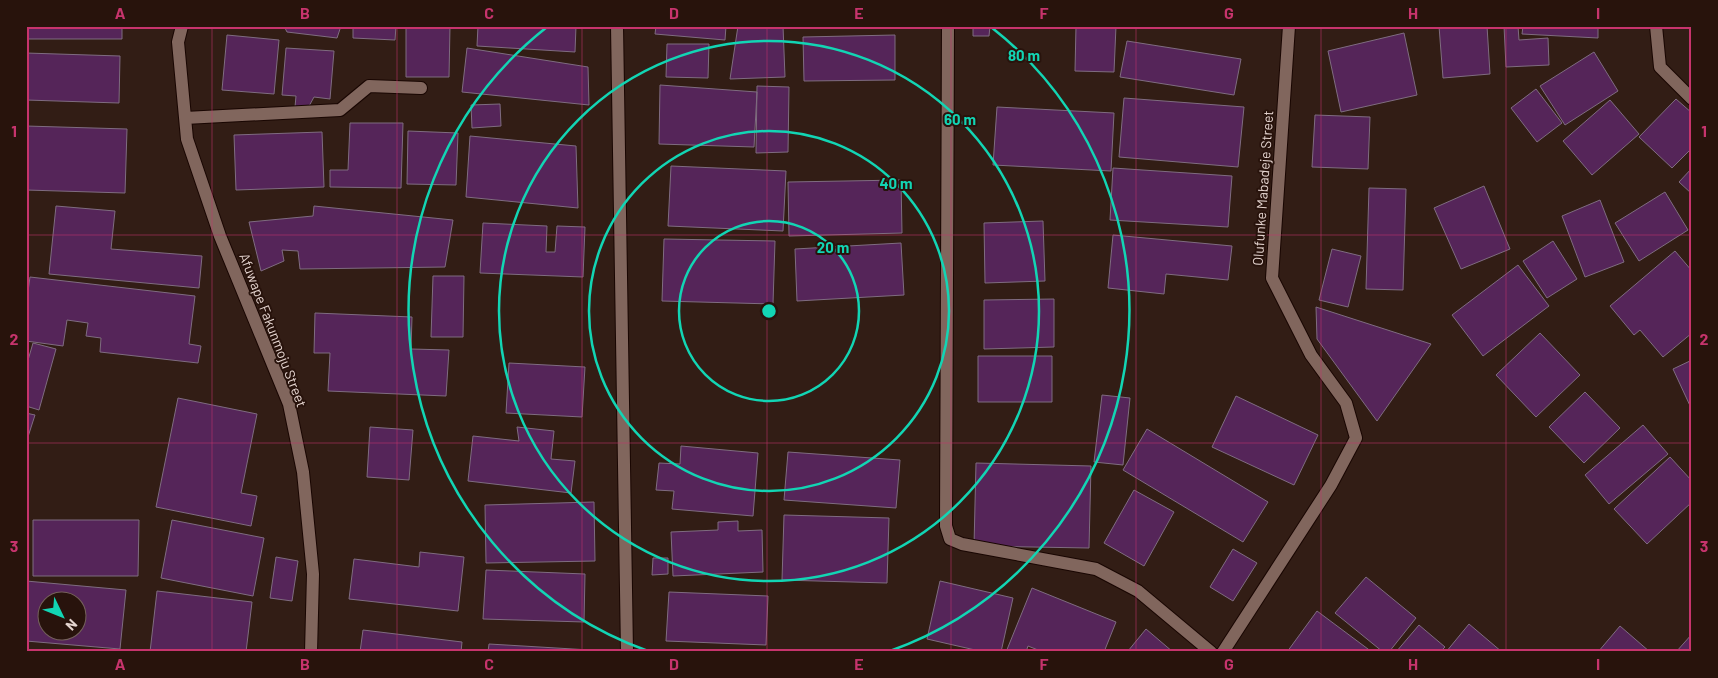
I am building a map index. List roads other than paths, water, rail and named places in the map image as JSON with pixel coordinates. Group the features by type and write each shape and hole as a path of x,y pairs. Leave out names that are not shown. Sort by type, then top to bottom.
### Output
{"street":[{"name":"Afuwape Fakunmoju Street","path":"182,26 178,42 186,139 220,236 288,404 303,472 313,574 310,652"},
{"path":"617,26 627,652"},
{"path":"948,26 946,526 950,539 962,544 1096,569 1138,591 1211,652"},
{"name":"Olufunke Mabadeje Street","path":"1223,652 1331,486 1356,438 1346,404 1311,355 1272,278 1289,26"},
{"path":"1656,26 1660,67 1684,94 1692,99"},
{"path":"185,118 340,110 369,86 421,88"}]}
